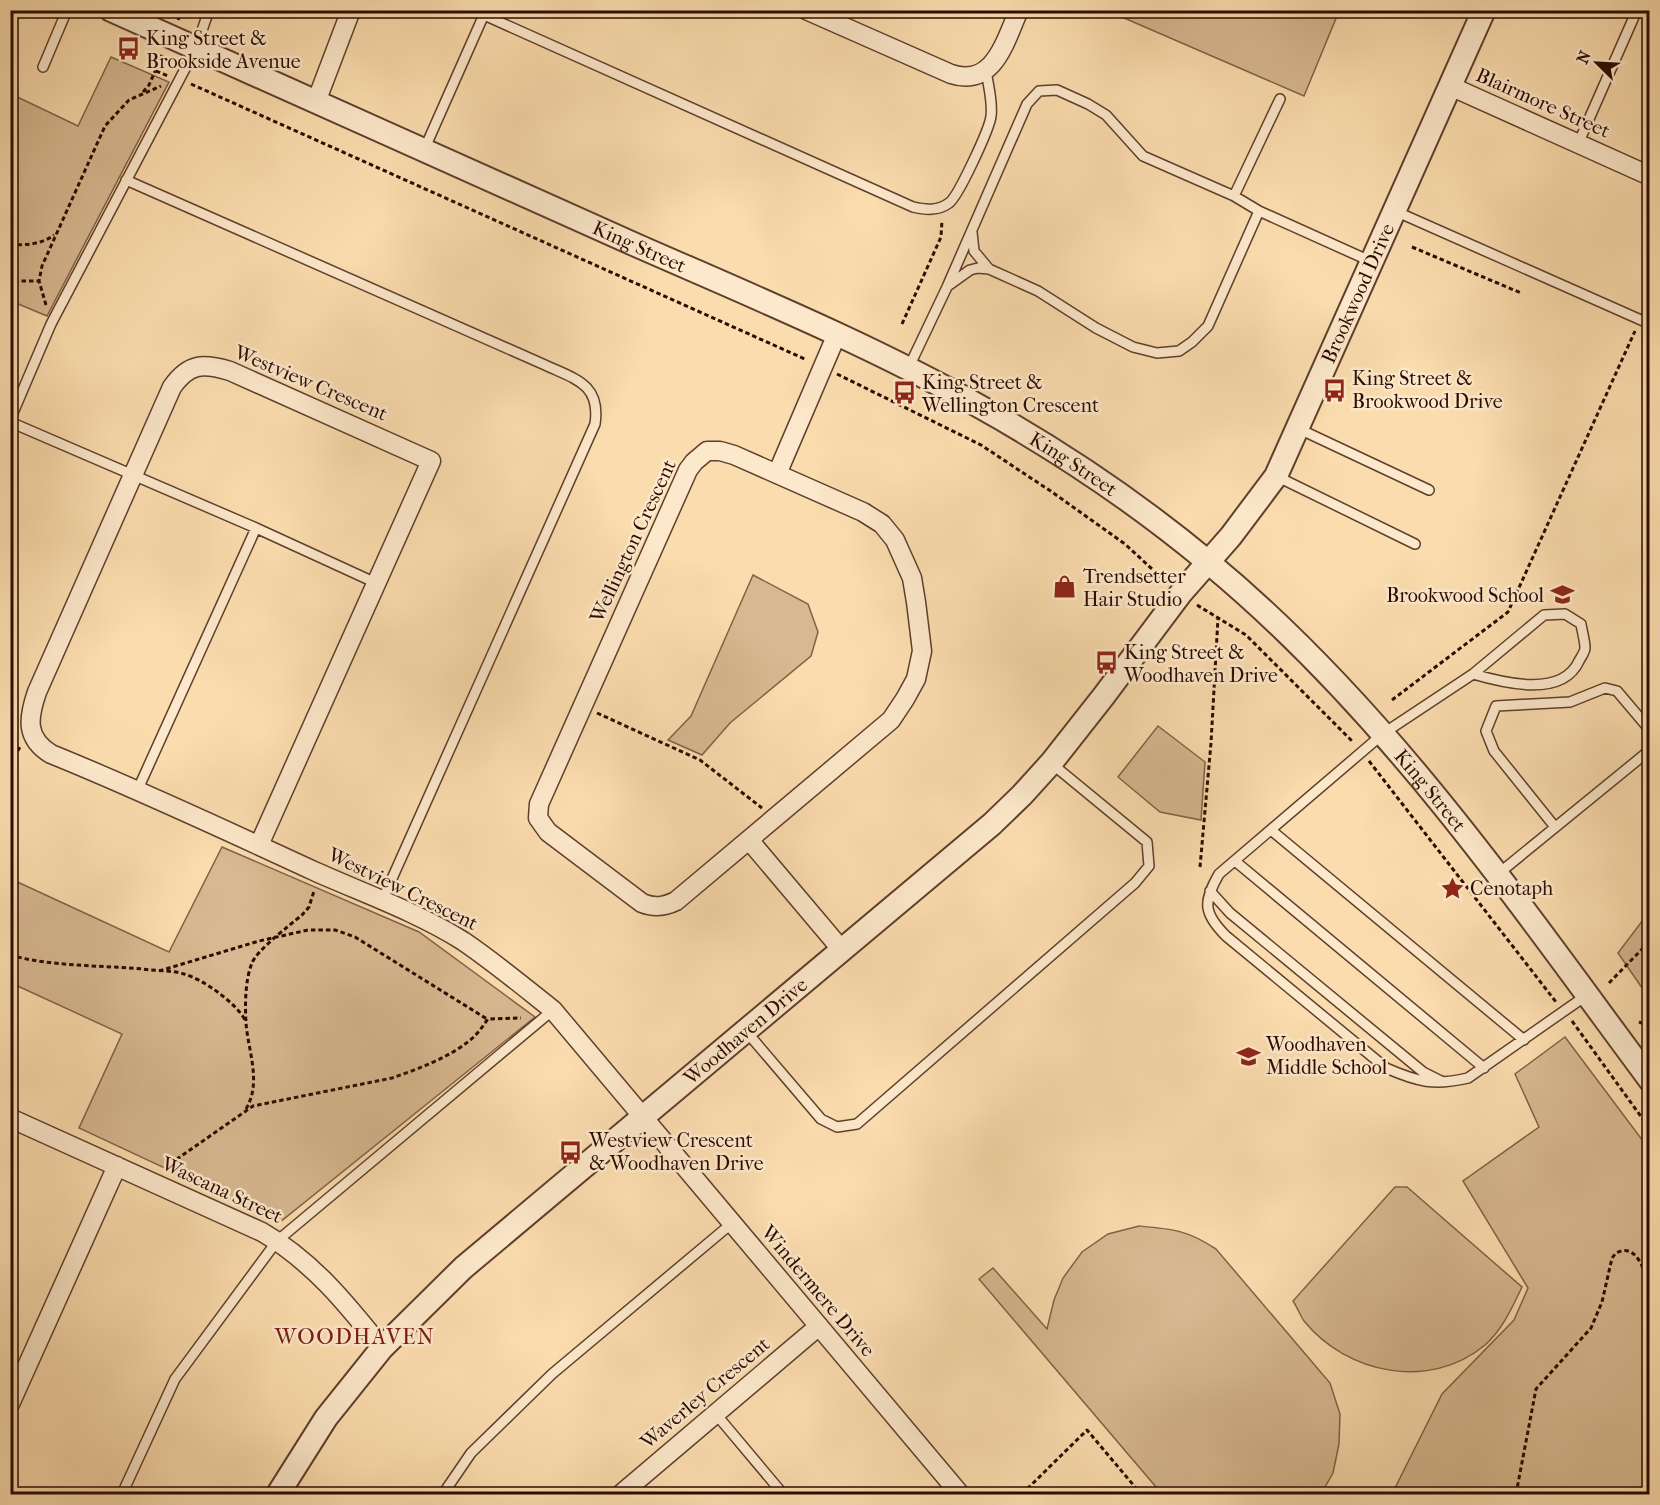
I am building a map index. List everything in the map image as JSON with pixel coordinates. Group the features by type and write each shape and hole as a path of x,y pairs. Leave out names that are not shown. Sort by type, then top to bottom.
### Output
{"street":[{"name":"King Street","path":"111,10 837,334 975,404 1035,439 1123,497 1208,562 1296,642 1384,733 1496,875 1650,1080"},
{"path":"316,102 351,10"},
{"path":"806,10 951,74 969,77 986,70 1000,51 1019,10"},
{"name":"Brookwood Drive","path":"1208,562 1253,509 1276,476 1484,10"},
{"name":"Blairmore Street","path":"1450,86 1650,176"},
{"path":"777,474 837,334"},
{"name":"Westview Crescent","path":"259,845 431,460 230,371 198,365 181,375 172,387 37,692 30,718 34,739 41,748 51,754 138,789 315,871 425,921 463,941 553,1010 642,1116"},
{"name":"Wellington Crescent","path":"720,451 863,512 882,524 895,540 912,578 922,651 916,679 905,699 891,720 750,840 676,900 660,907 642,903 548,832 538,818 539,804 583,706 688,470 707,452 720,451"},
{"name":"Woodhaven Drive","path":"278,1494 326,1418 381,1348 464,1268 992,824 1023,795 1051,763 1181,593 1208,562"},
{"path":"750,840 841,950"},
{"name":"Windermere Drive","path":"642,1116 960,1494"},
{"name":"Wascana Street","path":"10,1118 277,1241 301,1258 326,1282 381,1348"},
{"path":"10,1404 117,1166"},
{"name":"Waverley Crescent","path":"621,1494 819,1326"}],"lane":[{"path":"43,67 67,10"},
{"path":"209,10 196,48 51,324 10,421 376,583"},
{"path":"1578,144 1637,10"},
{"path":"424,150 485,13 925,210 939,208 950,202 960,190 991,117 986,70"},
{"path":"908,369 947,287 1027,104 1039,91 1057,90 1088,104 1106,115 1143,156 1234,196 1259,211 1372,262"},
{"path":"1234,196 1280,99"},
{"path":"126,180 579,381 593,394 597,408 595,424 382,901"},
{"path":"947,287 970,270 989,269 1038,291 1096,328 1133,346 1157,353 1179,351 1208,326 1259,211"},
{"path":"1395,211 1645,322"},
{"path":"972,228 974,251 989,269"},
{"path":"1297,428 1429,490"},
{"path":"1276,476 1415,544"},
{"path":"138,789 256,528"},
{"path":"1473,674 1501,682 1524,685 1557,682 1575,670 1585,649 1581,624 1565,614 1544,615 1473,674 1384,733 1220,874 1210,891 1207,907 1213,923 1226,936 1386,1068 1425,1082 1445,1083 1468,1078 1587,995"},
{"path":"1555,827 1494,751 1486,730 1496,706 1570,702 1605,688 1617,691 1650,730"},
{"path":"1496,875 1650,750"},
{"path":"745,1030 821,1119 837,1127 857,1124 1135,883 1149,866 1147,842 1051,763"},
{"path":"1271,830 1524,1040"},
{"path":"1235,861 1484,1068"},
{"path":"1210,891 1230,913 1423,1072 1445,1083"},
{"path":"122,1494 175,1379 277,1241 553,1010"},
{"path":"443,1494 471,1453 552,1374 731,1224"},
{"path":"715,1413 783,1494"}],"path":[{"name":"King Street","path":"156,71 215,94 823,367 981,445 1125,543 1157,574 1181,593 1205,611 1246,635 1362,751 1565,1012 1650,1129"},
{"path":"46,310 39,281 42,266 98,140 112,116 129,100 178,80"},
{"path":"902,324 941,237 943,222 939,208"},
{"path":"10,244 41,242 57,233"},
{"path":"1412,247 1521,293"},
{"path":"10,250 16,267 14,281 10,287"},
{"path":"14,281 39,281"},
{"path":"1392,700 1508,612 1645,322"},
{"path":"1200,867 1211,743 1218,618"},
{"path":"583,706 700,760 775,818"},
{"path":"245,1110 254,1085 246,1022 247,993 252,961 309,907 313,896 315,871"},
{"path":"159,971 277,937 322,929 349,934 488,1019 526,1018 553,1010"},
{"path":"1609,983 1650,941"},
{"path":"10,955 43,962 186,974 228,1001 241,1013 246,1022"},
{"path":"156,1184 177,1159 245,1110 264,1103 392,1078 411,1072 458,1049 471,1040 488,1019"},
{"path":"1639,1022 1650,1026"},
{"path":"1516,1494 1536,1389 1591,1328 1602,1302 1612,1258 1616,1253 1626,1251 1637,1256 1650,1286"},
{"path":"1022,1494 1087,1430 1141,1494"}],"shaded area":[{"path":"1339,10 1304,96 1108,11"},
{"path":"111,57 169,82 47,316 11,301 11,94 78,126"},
{"path":"753,575 808,604 818,632 811,656 730,723 702,755 668,740 691,716"},
{"path":"1158,726 1205,762 1201,820 1160,812 1118,777"},
{"path":"222,847 419,932 535,1017 280,1222 79,1128 122,1034 11,983 11,879 169,952"},
{"path":"1649,912 1649,998 1618,953"},
{"path":"1565,1037 1649,1149 1649,1494 1392,1494 1442,1394 1514,1320 1528,1288 1463,1181 1539,1127 1515,1074"},
{"path":"1395,1187 1407,1187 1522,1287 1497,1333 1485,1345 1463,1359 1440,1368 1415,1372 1390,1370 1366,1364 1343,1354 1322,1339 1304,1321 1293,1301"},
{"path":"1139,1226 1179,1232 1197,1238 1216,1249 1330,1383 1340,1414 1339,1444 1333,1473 1321,1494 1162,1494 979,1279 993,1268 1047,1329 1054,1300 1063,1278 1082,1252 1108,1234"}],"place":[{"name":"King Street & Brookside Avenue","path":"128,49"},
{"name":"King Street & Brookwood Drive","path":"1334,390"},
{"name":"King Street & Wellington Crescent","path":"904,393"},
{"name":"Trendsetter Hair Studio","path":"1065,587"},
{"name":"Brookwood School","path":"1562,595"},
{"name":"King Street & Woodhaven Drive","path":"1106,663"},
{"name":"Cenotaph","path":"1452,888"},
{"name":"Woodhaven Middle School","path":"1248,1056"},
{"name":"Westview Crescent & Woodhaven Drive","path":"571,1152"}],"district":[{"name":"WOODHAVEN","path":"355,1337"}]}
